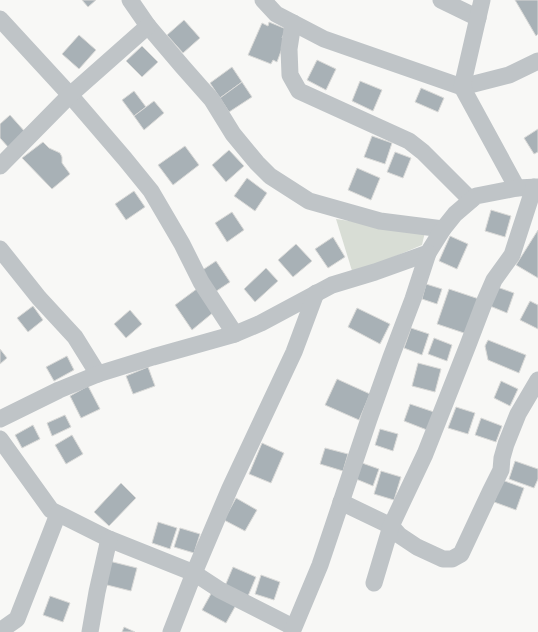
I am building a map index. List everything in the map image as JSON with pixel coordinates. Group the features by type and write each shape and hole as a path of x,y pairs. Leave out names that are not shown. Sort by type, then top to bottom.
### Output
{"street":[{"path":"130,0 148,26 212,100 233,134 270,176 309,201 380,221 443,229"},
{"path":"263,0 276,14 324,39 462,88 509,75 538,61"},
{"path":"441,0 478,18"},
{"path":"482,0 462,88 517,188"},
{"path":"0,19 70,95 151,191 182,244 201,282 235,334"},
{"path":"293,23 289,49 290,75 299,91 409,141 423,152 471,200"},
{"path":"3,158 70,95 148,26"},
{"path":"0,439 51,510 109,539 194,573 220,590 292,630 320,565 368,419 413,299 428,253 443,229 455,214 476,196 517,188 536,187 512,255 494,280 425,454 391,526 374,584"},
{"path":"0,249 39,298 75,337 98,374"},
{"path":"0,418 59,390 98,374 235,334 261,323 332,285 375,272 428,253"},
{"path":"171,632 230,488 294,352 316,293"},
{"path":"341,502 391,526 399,535 417,547 443,559 452,559 461,554 501,470 502,458 506,444 518,414 538,380"},
{"path":"0,631 17,619 58,514"},
{"path":"90,632 109,539"}],"shaded area":[{"path":"336,219 425,232 422,245 353,274"}],"building":[{"path":"82,0 96,0 88,7"},
{"path":"515,0 538,0 538,34 536,36"},
{"path":"184,20 200,38 183,53 167,35"},
{"path":"269,22 286,29 282,38 285,40 277,62 273,60 271,64 248,55 262,23 268,26"},
{"path":"79,35 96,50 79,69 62,54"},
{"path":"142,46 158,62 142,77 126,61"},
{"path":"317,60 336,69 326,90 307,80"},
{"path":"232,67 242,82 220,98 210,83"},
{"path":"360,81 382,90 373,111 352,101"},
{"path":"242,82 252,97 229,112 220,98"},
{"path":"421,88 444,98 438,112 415,102"},
{"path":"134,91 146,107 134,116 122,100"},
{"path":"154,101 164,113 144,130 134,116"},
{"path":"10,115 26,133 9,148 0,138 0,124"},
{"path":"538,129 538,152 534,154 524,138"},
{"path":"372,136 392,143 385,164 364,157"},
{"path":"43,142 49,148 60,153 62,163 70,174 52,189 22,158"},
{"path":"185,146 199,165 173,185 158,165"},
{"path":"229,150 244,166 226,182 212,165"},
{"path":"395,152 411,158 403,178 387,172"},
{"path":"357,168 380,178 371,200 348,190"},
{"path":"247,178 267,193 255,211 234,196"},
{"path":"134,191 145,207 126,220 115,204"},
{"path":"491,210 511,216 505,237 485,231"},
{"path":"232,212 244,230 227,242 215,223"},
{"path":"538,230 538,278 516,265"},
{"path":"450,236 468,244 457,269 439,261"},
{"path":"333,237 345,257 328,268 315,249"},
{"path":"296,244 312,261 293,277 278,260"},
{"path":"216,261 230,282 215,292 201,271"},
{"path":"266,268 278,281 255,302 244,289"},
{"path":"426,284 442,289 437,304 422,299"},
{"path":"497,287 514,293 507,313 490,306"},
{"path":"198,288 215,311 192,330 175,305"},
{"path":"449,289 479,299 467,334 437,324"},
{"path":"530,301 538,305 538,329 520,320"},
{"path":"33,306 43,320 28,332 17,318"},
{"path":"357,308 390,324 380,344 348,327"},
{"path":"130,310 142,324 126,338 114,324"},
{"path":"411,328 429,334 422,355 404,348"},
{"path":"434,338 452,345 447,361 428,354"},
{"path":"488,340 526,355 519,373 488,360 485,346"},
{"path":"0,349 7,358 0,364"},
{"path":"67,356 74,370 54,381 46,367"},
{"path":"418,363 441,369 435,392 412,386"},
{"path":"148,367 155,386 133,394 126,376"},
{"path":"337,379 370,394 359,420 325,405"},
{"path":"501,381 518,389 510,406 494,398"},
{"path":"88,386 100,409 81,418 70,396"},
{"path":"410,404 434,412 427,430 404,421"},
{"path":"456,407 475,413 468,434 448,428"},
{"path":"65,415 71,427 52,436 47,423"},
{"path":"481,418 502,426 496,442 475,435"},
{"path":"33,425 40,439 22,448 15,435"},
{"path":"380,429 398,434 393,451 375,445"},
{"path":"72,435 83,454 66,464 55,445"},
{"path":"262,443 284,453 271,483 249,474"},
{"path":"325,448 348,454 343,471 320,464"},
{"path":"515,461 538,469 538,479 534,488 509,479"},
{"path":"362,463 379,469 373,486 356,479"},
{"path":"381,471 401,477 394,500 374,494"},
{"path":"502,480 524,488 516,510 494,502"},
{"path":"121,483 136,498 109,526 94,512"},
{"path":"236,498 257,510 245,531 224,520"},
{"path":"158,522 177,528 170,549 152,543"},
{"path":"180,528 200,534 194,553 174,547"},
{"path":"109,561 137,568 131,591 103,584"},
{"path":"233,567 256,577 248,596 225,586"},
{"path":"261,575 280,582 274,600 255,594"},
{"path":"212,592 236,605 226,623 202,610"},
{"path":"50,596 70,603 63,622 43,615"},
{"path":"124,627 135,632 122,632"}]}
